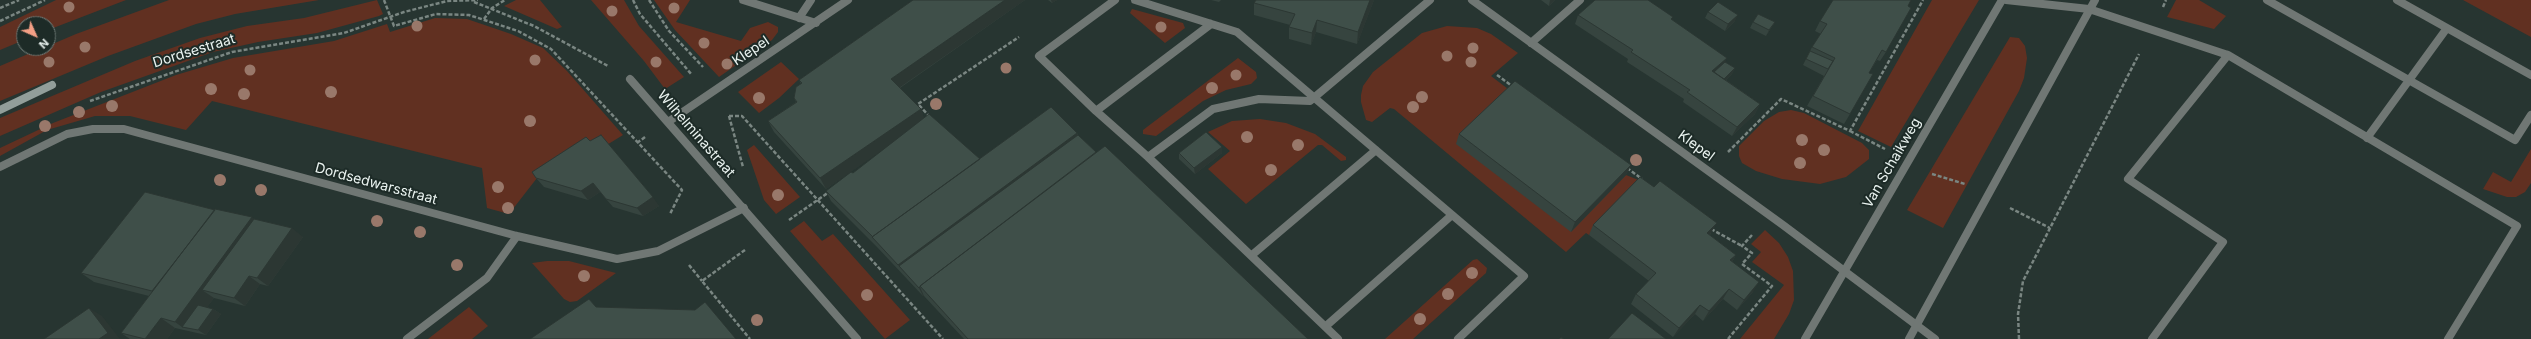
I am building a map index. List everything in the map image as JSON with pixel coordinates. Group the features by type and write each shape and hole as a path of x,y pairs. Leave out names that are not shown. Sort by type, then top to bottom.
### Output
{"main road":[{"path":"0,110 52,85"}],"street":[{"path":"743,0 816,23"},
{"path":"799,18 811,0"},
{"name":"Klepel","path":"668,122 710,95 848,0"},
{"path":"1115,0 1039,56 1252,255 1338,339"},
{"path":"1135,0 1237,32 1524,276 1458,339"},
{"path":"1148,157 1213,109 1259,98 1310,101 1430,0"},
{"name":"Klepel","path":"1472,0 1770,216 1935,339"},
{"path":"1531,44 1580,0"},
{"name":"Van Schaikweg","path":"1805,339 1907,161 2002,0"},
{"path":"2006,0 2089,9 2150,31 2228,54 2366,138 2517,226 2448,339"},
{"path":"1910,339 2095,0"},
{"path":"2267,0 2515,140 2531,115"},
{"path":"2398,0 2531,75"},
{"path":"1096,110 1211,24"},
{"path":"2366,138 2447,28"},
{"path":"2152,339 2223,242 2128,179 2228,54"},
{"name":"Wilhelminastraat","path":"630,79 857,339"},
{"name":"Dordsedwarsstraat","path":"0,168 67,134 93,129 124,129 517,236 617,259 658,251 744,208"},
{"path":"1252,255 1376,150"},
{"path":"1326,326 1452,216"},
{"path":"408,339 488,278 517,236"}],"path":[{"path":"0,8 19,0"},
{"path":"0,21 45,0"},
{"path":"384,0 394,26 417,18 444,13 469,15 518,31 551,49 682,190 661,230 750,339"},
{"path":"473,2 478,0"},
{"path":"484,19 492,8 505,0"},
{"path":"634,0 640,14 729,116 742,116 943,339"},
{"path":"648,0 669,31 722,86"},
{"path":"1850,131 1923,0"},
{"path":"2018,339 2018,314 2023,280 2166,0"},
{"name":"Dordsestraat","path":"84,103 232,52 344,33 404,12 447,1 473,2"},
{"path":"473,2 492,8 534,26 630,79"},
{"path":"927,124 933,120 918,104 1024,33 1054,46"},
{"path":"1497,75 1516,89"},
{"path":"1708,171 1781,99 1850,131 1931,173 1964,183 1988,197 2050,228"},
{"path":"1621,163 1646,182"},
{"path":"702,281 830,191"},
{"path":"1742,246 1770,216"},
{"path":"1710,228 1722,237 1742,246 1752,253 1742,264 1772,286 1728,339"}],"shaded area":[{"path":"56,0 126,0 56,27 56,16 23,16"},
{"path":"169,0 319,0 235,14 196,24 108,56 0,101 0,66 23,56 56,56 56,43"},
{"path":"377,0 383,14 379,16 317,33 258,42 213,52 101,92 0,136 0,118 135,61 200,38 247,26 304,18"},
{"path":"516,0 540,0 562,27 557,29 504,6"},
{"path":"591,0 624,0 639,26 684,77 665,89 644,61"},
{"path":"654,0 690,0 676,22 741,41 750,28 768,22 778,27 778,32 772,40 719,77 675,30"},
{"path":"1932,0 1979,0 1891,147 1858,131"},
{"path":"2176,0 2199,0 2226,16 2214,29 2167,17"},
{"path":"2463,0 2531,0 2531,37"},
{"path":"1132,9 1183,23 1185,28 1165,43 1130,13"},
{"path":"435,18 467,19 511,34 543,48 567,71 623,135 597,151 537,178 509,214 487,208 482,168 212,101 186,130 130,116 95,116 47,130 0,156 0,148 53,123 176,75 233,58 334,41 387,24 390,32"},
{"path":"16,19 16,43 0,50 0,27"},
{"path":"1447,26 1477,28 1491,34 1518,53 1491,76 1512,92 1571,231 1626,175 1641,181 1589,235 1586,233 1566,252 1394,109 1390,108 1372,122 1366,120 1361,102 1361,95 1363,86 1373,72 1422,33"},
{"path":"2010,37 2019,38 2025,46 2027,58 2024,78 2019,91 1943,228 1907,210"},
{"path":"1238,58 1256,72 1257,78 1251,84 1226,90 1203,101 1156,136 1143,134 1143,130"},
{"path":"781,62 799,79 779,98 759,113 738,92"},
{"path":"1791,110 1804,113 1862,143 1869,150 1869,159 1846,177 1820,184 1782,179 1756,171 1742,163 1739,156 1739,146 1764,121 1779,112"},
{"path":"1260,119 1286,123 1315,134 1346,157 1346,160 1341,161 1322,145 1318,145 1246,204 1208,169 1230,151 1208,132 1232,121"},
{"path":"754,145 800,197 776,214 764,200 747,150"},
{"path":"2531,149 2531,183 2525,192 2516,197 2507,197 2483,189 2493,172 2511,182"},
{"path":"804,221 822,241 833,234 910,320 885,339 790,231"},
{"path":"1765,230 1779,243 1788,257 1793,271 1794,300 1789,314 1774,339 1740,339 1784,285 1752,262 1761,252 1751,244"},
{"path":"1477,259 1487,268 1486,273 1413,339 1385,339 1473,260"},
{"path":"569,261 616,273 577,301 570,302 564,299 532,263"},
{"path":"469,307 488,326 472,339 428,339"}],"building":[{"path":"913,0 1005,0 891,79 921,109 820,178 768,121 797,102 794,98 796,87 802,83 799,80"},
{"path":"1256,0 1370,0 1358,32 1317,20 1312,33 1289,27 1295,14 1254,3"},
{"path":"1595,0 1648,0 1673,17 1671,19 1727,58 1712,71 1760,104 1737,127 1687,92 1690,90 1631,52 1633,50 1578,15"},
{"path":"1833,0 1911,0 1908,6 1911,8 1886,52 1882,50 1869,73 1873,74 1850,114 1813,96 1835,58 1812,47 1827,24 1820,21"},
{"path":"1718,2 1738,15 1728,24 1708,12"},
{"path":"1758,14 1775,22 1769,30 1753,22"},
{"path":"1810,51 1833,61 1828,69 1806,59"},
{"path":"1725,62 1735,68 1724,79 1714,72"},
{"path":"1515,81 1631,165 1575,222 1459,134"},
{"path":"1051,107 1077,133 898,265 872,237"},
{"path":"929,114 980,159 873,237 826,191 851,172 853,173"},
{"path":"1206,132 1222,147 1194,168 1179,153"},
{"path":"601,135 653,197 637,208 606,199 593,183 581,191 536,178 532,172 586,137 590,141"},
{"path":"1078,135 1096,152 919,288 899,266"},
{"path":"1105,146 1308,339 968,339 920,286"},
{"path":"1640,177 1654,187 1660,181 1717,223 1707,233 1736,255 1730,260 1759,282 1744,300 1729,289 1709,311 1700,305 1679,328 1636,294 1656,273 1593,225"},
{"path":"145,192 215,210 152,291 81,273"},
{"path":"215,209 252,217 175,322 161,318 145,339 121,333"},
{"path":"254,219 292,228 257,278 249,276 234,298 202,290"},
{"path":"589,299 596,307 695,310 705,302 736,339 530,339"},
{"path":"198,305 213,309 198,330 182,327"},
{"path":"89,308 108,333 99,339 44,339"},
{"path":"1632,313 1666,339 1608,339"}]}
